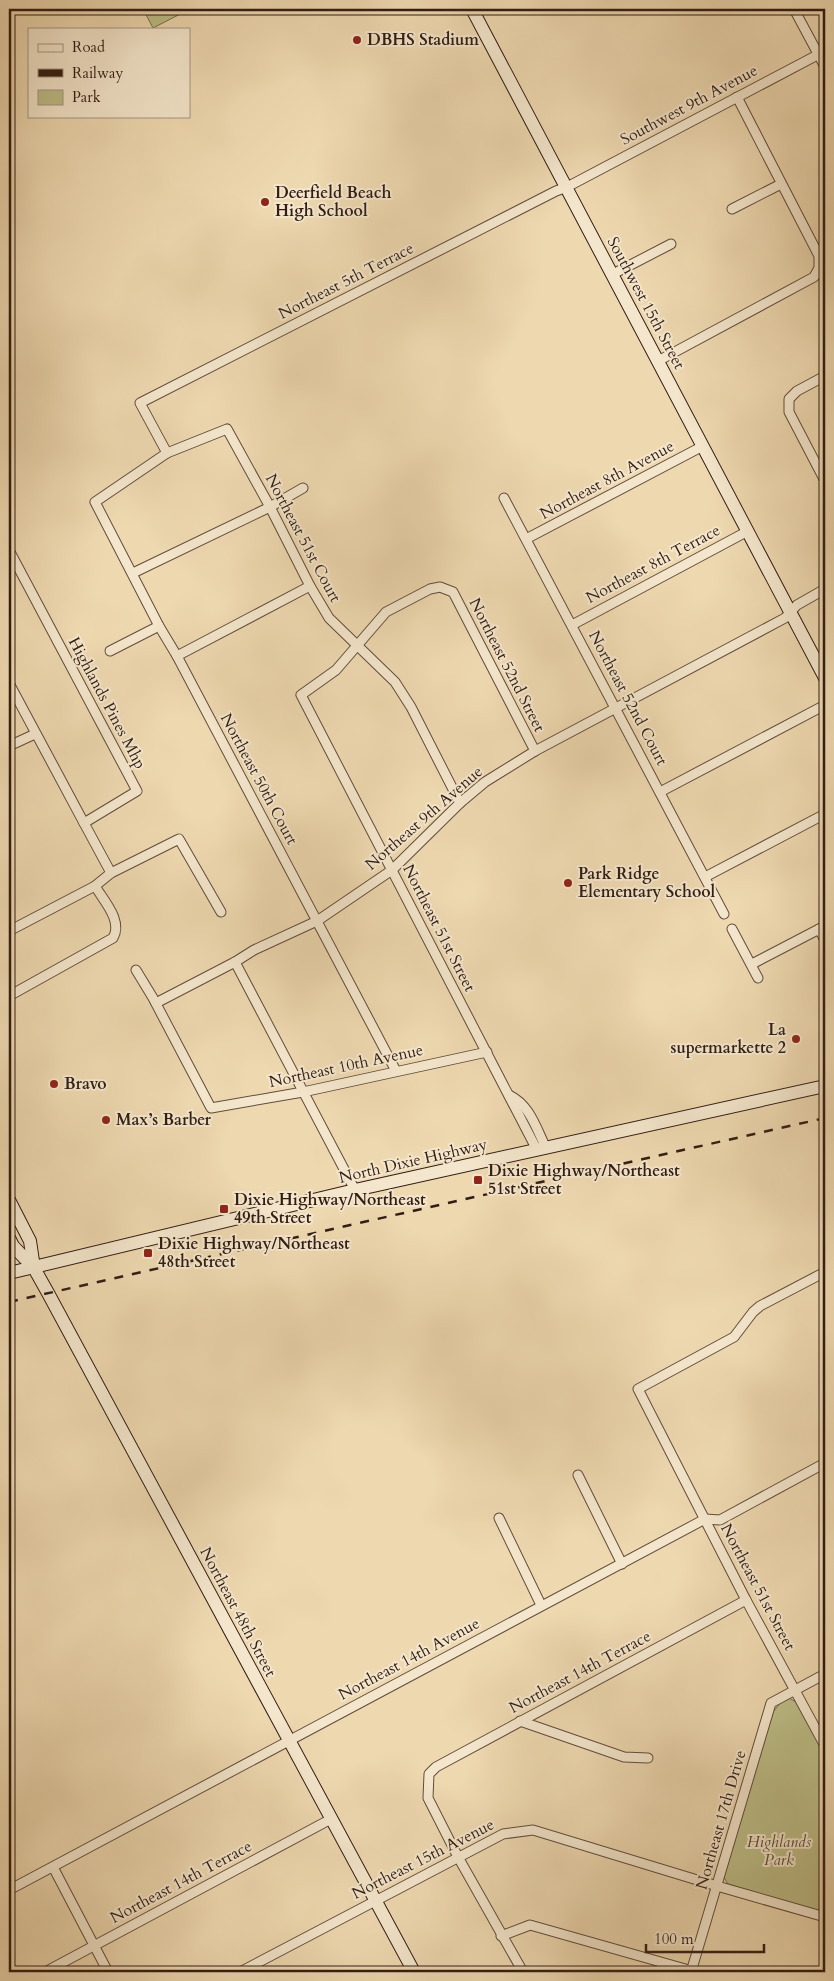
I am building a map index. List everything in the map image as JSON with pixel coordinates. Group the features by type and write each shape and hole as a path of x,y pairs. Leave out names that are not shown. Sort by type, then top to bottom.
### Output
{"street":[{"name":"Southwest 15th Street","path":"472,9 825,678"},
{"path":"794,9 822,52 825,67"},
{"name":"Southwest 9th Avenue","path":"567,187 822,52"},
{"path":"658,361 814,276 819,268 819,256 736,97"},
{"path":"732,209 782,184"},
{"name":"Northeast 5th Terrace","path":"166,453 140,403 567,187"},
{"path":"613,274 671,244"},
{"path":"825,376 797,391 789,399 790,412 825,481"},
{"name":"Northeast 51st Court","path":"166,453 227,429 270,506 310,586 329,618 395,682 411,707 460,802"},
{"name":"Northeast 8th Avenue","path":"526,540 703,446"},
{"name":"Northeast 50th Court","path":"166,453 95,502 396,1071"},
{"path":"133,573 303,488"},
{"name":"Northeast 52nd Court","path":"504,498 724,914"},
{"name":"Northeast 8th Terrace","path":"572,625 748,531"},
{"name":"Highlands Pines Mhp","path":"9,550 137,791 84,823"},
{"path":"177,656 310,586"},
{"name":"Northeast 52nd Street","path":"356,645 386,612 430,589 440,587 453,592 534,751"},
{"name":"Northeast 9th Avenue","path":"156,1003 235,962 254,950 317,921 392,870 460,802 485,782 534,751 782,619 797,605 825,589"},
{"path":"110,651 159,626"},
{"name":"Northeast 51st Street","path":"356,645 336,670 301,695 509,1095 519,1100 528,1111 542,1149"},
{"path":"9,683 111,873"},
{"path":"660,792 825,705"},
{"path":"9,746 35,734"},
{"path":"705,877 825,814"},
{"path":"9,931 95,886 111,873 179,839 221,912"},
{"path":"9,996 113,938 116,932 116,924 95,886"},
{"path":"752,964 822,928 825,940"},
{"path":"732,929 758,978"},
{"path":"235,962 355,1190"},
{"path":"136,970 156,1003"},
{"name":"Northeast 10th Avenue","path":"156,1003 211,1108 303,1092 487,1052"},
{"name":"North Dixie Highway","path":"9,1273 355,1190 825,1086"},
{"name":"Northeast 48th Street","path":"9,1200 30,1241 34,1268"},
{"name":"Northeast 48th Street","path":"9,1238 13,1246 34,1268 414,1972"},
{"name":"Northeast 51st Street","path":"825,1272 760,1306 753,1312 734,1337 638,1389 746,1600 825,1746"},
{"name":"Northeast 14th Avenue","path":"9,1890 705,1519 720,1520 825,1463"},
{"path":"578,1475 622,1564"},
{"path":"499,1518 542,1605"},
{"name":"Northeast 14th Terrace","path":"458,1857 428,1798 429,1774 436,1767 746,1600"},
{"path":"796,1691 825,1674"},
{"name":"Northeast 17th Drive","path":"693,1972 770,1703 796,1691"},
{"path":"520,1721 624,1757 648,1758"},
{"name":"Northeast 14th Terrace","path":"45,1972 331,1819"},
{"name":"Northeast 15th Avenue","path":"240,1972 503,1834 533,1830 717,1886"},
{"path":"458,1857 523,1972"},
{"path":"53,1867 108,1972"},
{"path":"717,1886 825,1917"},
{"path":"502,1936 530,1925 693,1972"}],"green space":[{"path":"143,9 190,9 153,28"},
{"name":"Highlands Park","path":"789,1698 798,1703 825,1752 825,1914 728,1884 723,1876 773,1712 781,1702"}],"railway":[{"path":"9,1302 825,1118"}],"place":[{"name":"DBHS Stadium","path":"357,40"},
{"name":"Deerfield Beach High School","path":"265,202"},
{"name":"Park Ridge Elementary School","path":"568,883"},
{"name":"La supermarkette 2","path":"796,1039"},
{"name":"Bravo","path":"54,1084"},
{"name":"Max’s Barber","path":"106,1120"},
{"name":"Dixie Highway/Northeast 51st Street","path":"478,1180"},
{"name":"Dixie Highway/Northeast 49th Street","path":"224,1209"},
{"name":"Dixie Highway/Northeast 48th Street","path":"148,1253"}]}
